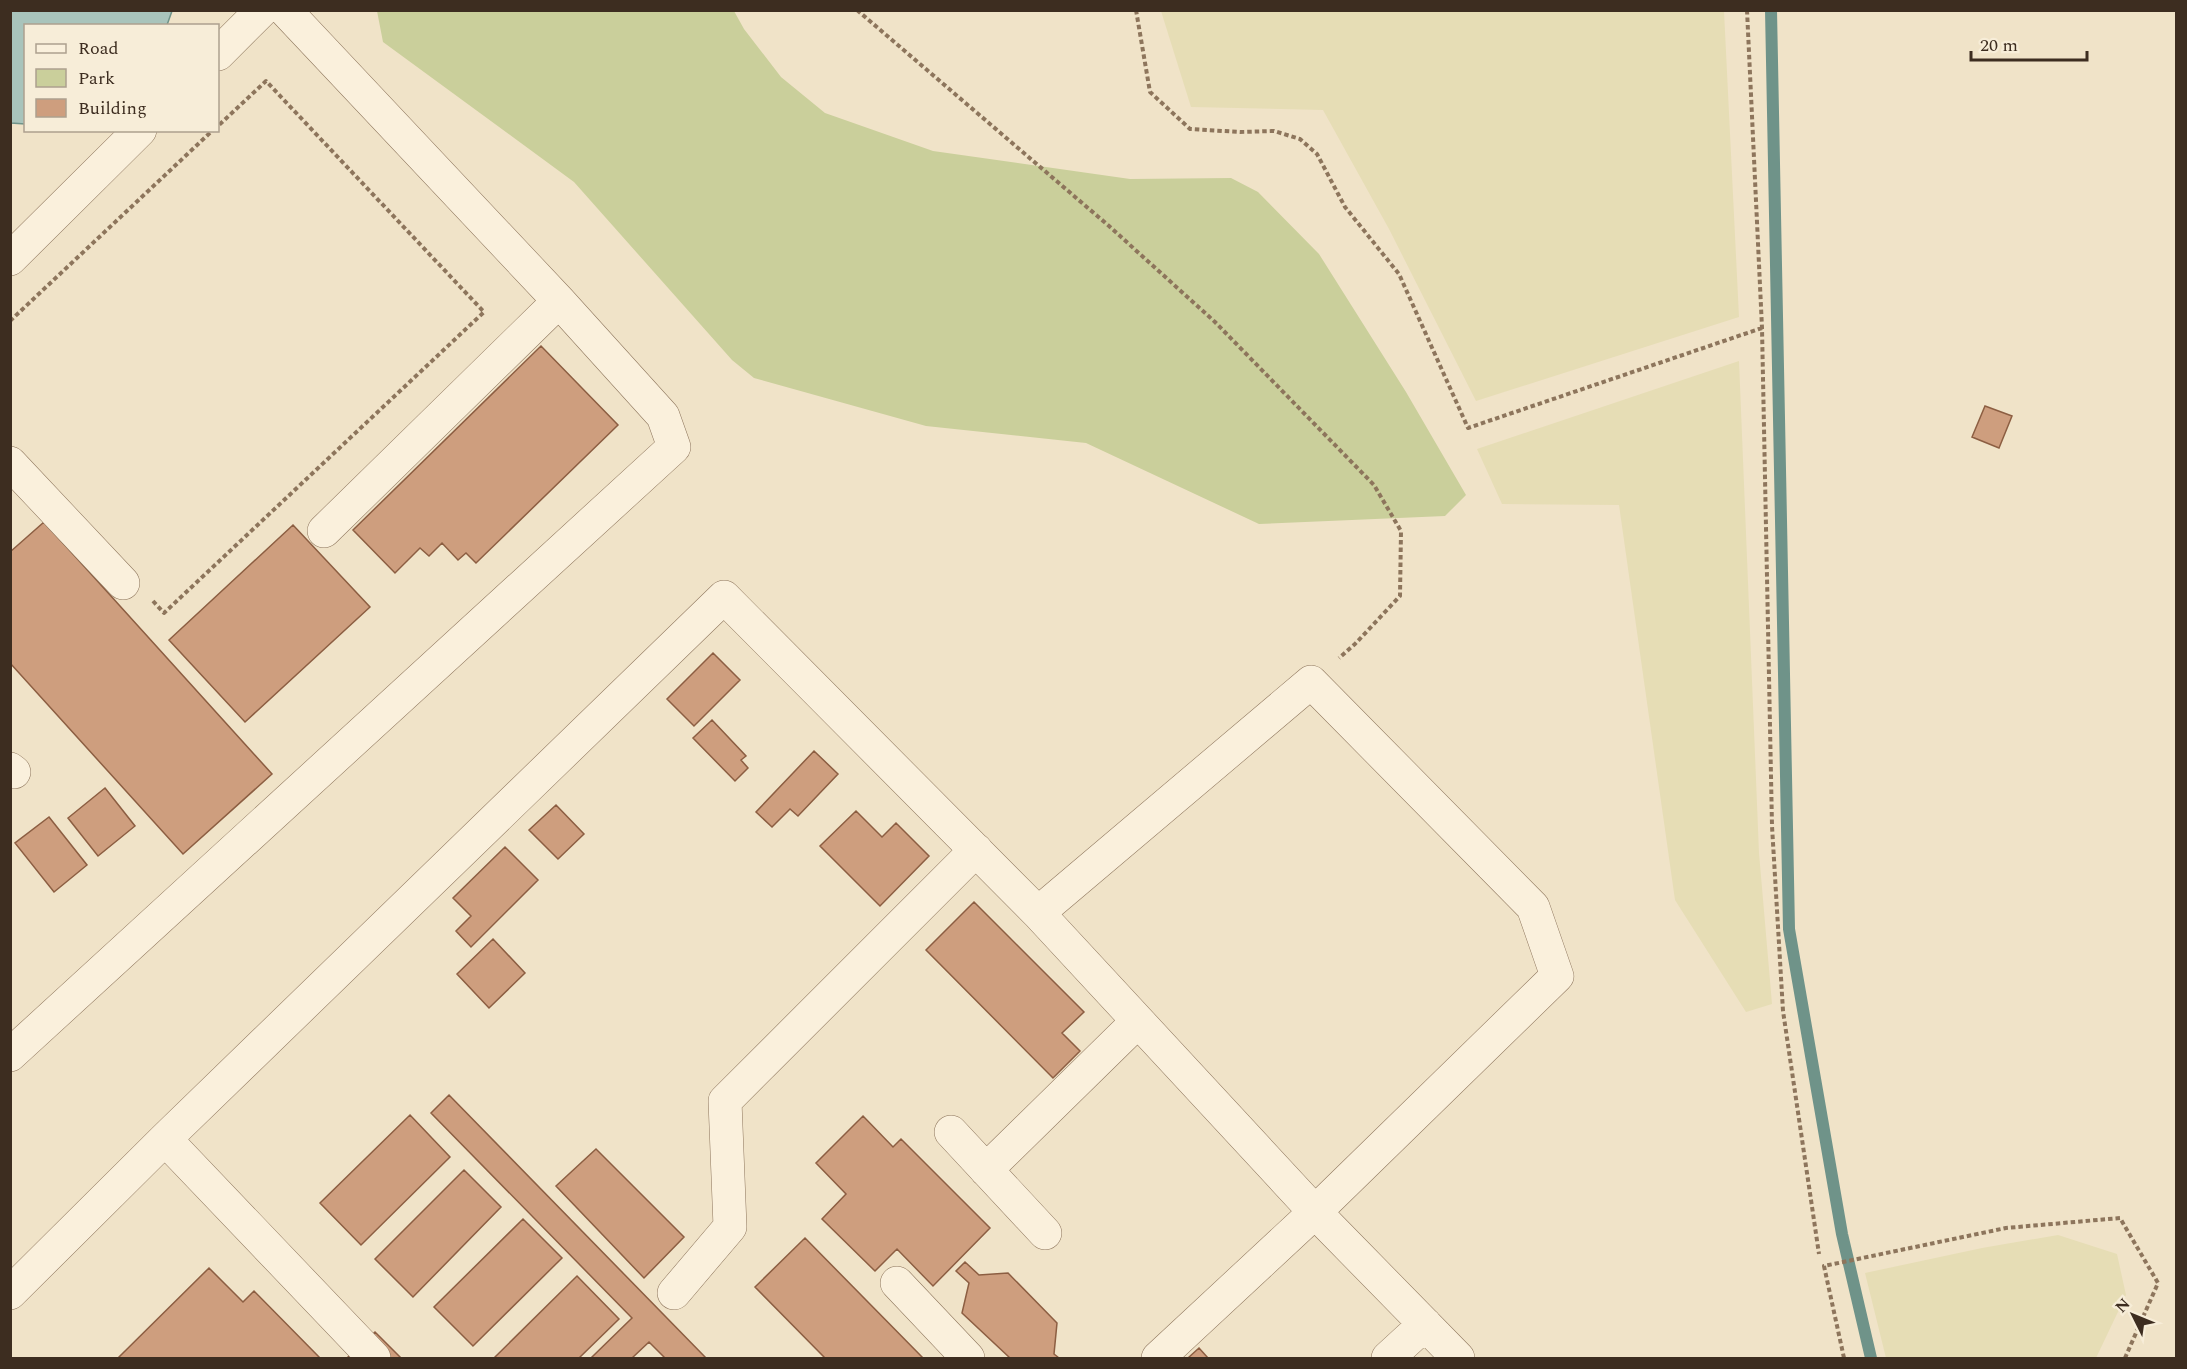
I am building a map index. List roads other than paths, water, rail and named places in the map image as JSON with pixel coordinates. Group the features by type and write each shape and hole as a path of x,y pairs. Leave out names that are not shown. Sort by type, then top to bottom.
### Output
{"lane":[{"path":"219,53 262,10"},
{"path":"10,1055 674,447 663,417 559,301 285,10"},
{"path":"10,259 138,132"},
{"path":"324,531 559,301"},
{"path":"10,463 135,589"},
{"path":"10,1293 165,1139 724,597 1038,913 1315,1212 1458,1359"},
{"path":"1038,913 1311,682 1533,907 1557,976 1315,1212 1158,1359"},
{"path":"674,1293 730,1227 725,1101 976,850"},
{"path":"986,1170 1138,1021"},
{"path":"951,1132 1045,1233"},
{"path":"165,1139 374,1359"},
{"path":"897,1283 968,1359"},
{"path":"1388,1359 1425,1324"}],"water":[{"path":"11,10 172,11 167,24 24,24 24,124 11,123"}],"waterway":[{"path":"1771,10 1789,929 1842,1234 1871,1358"}]}
